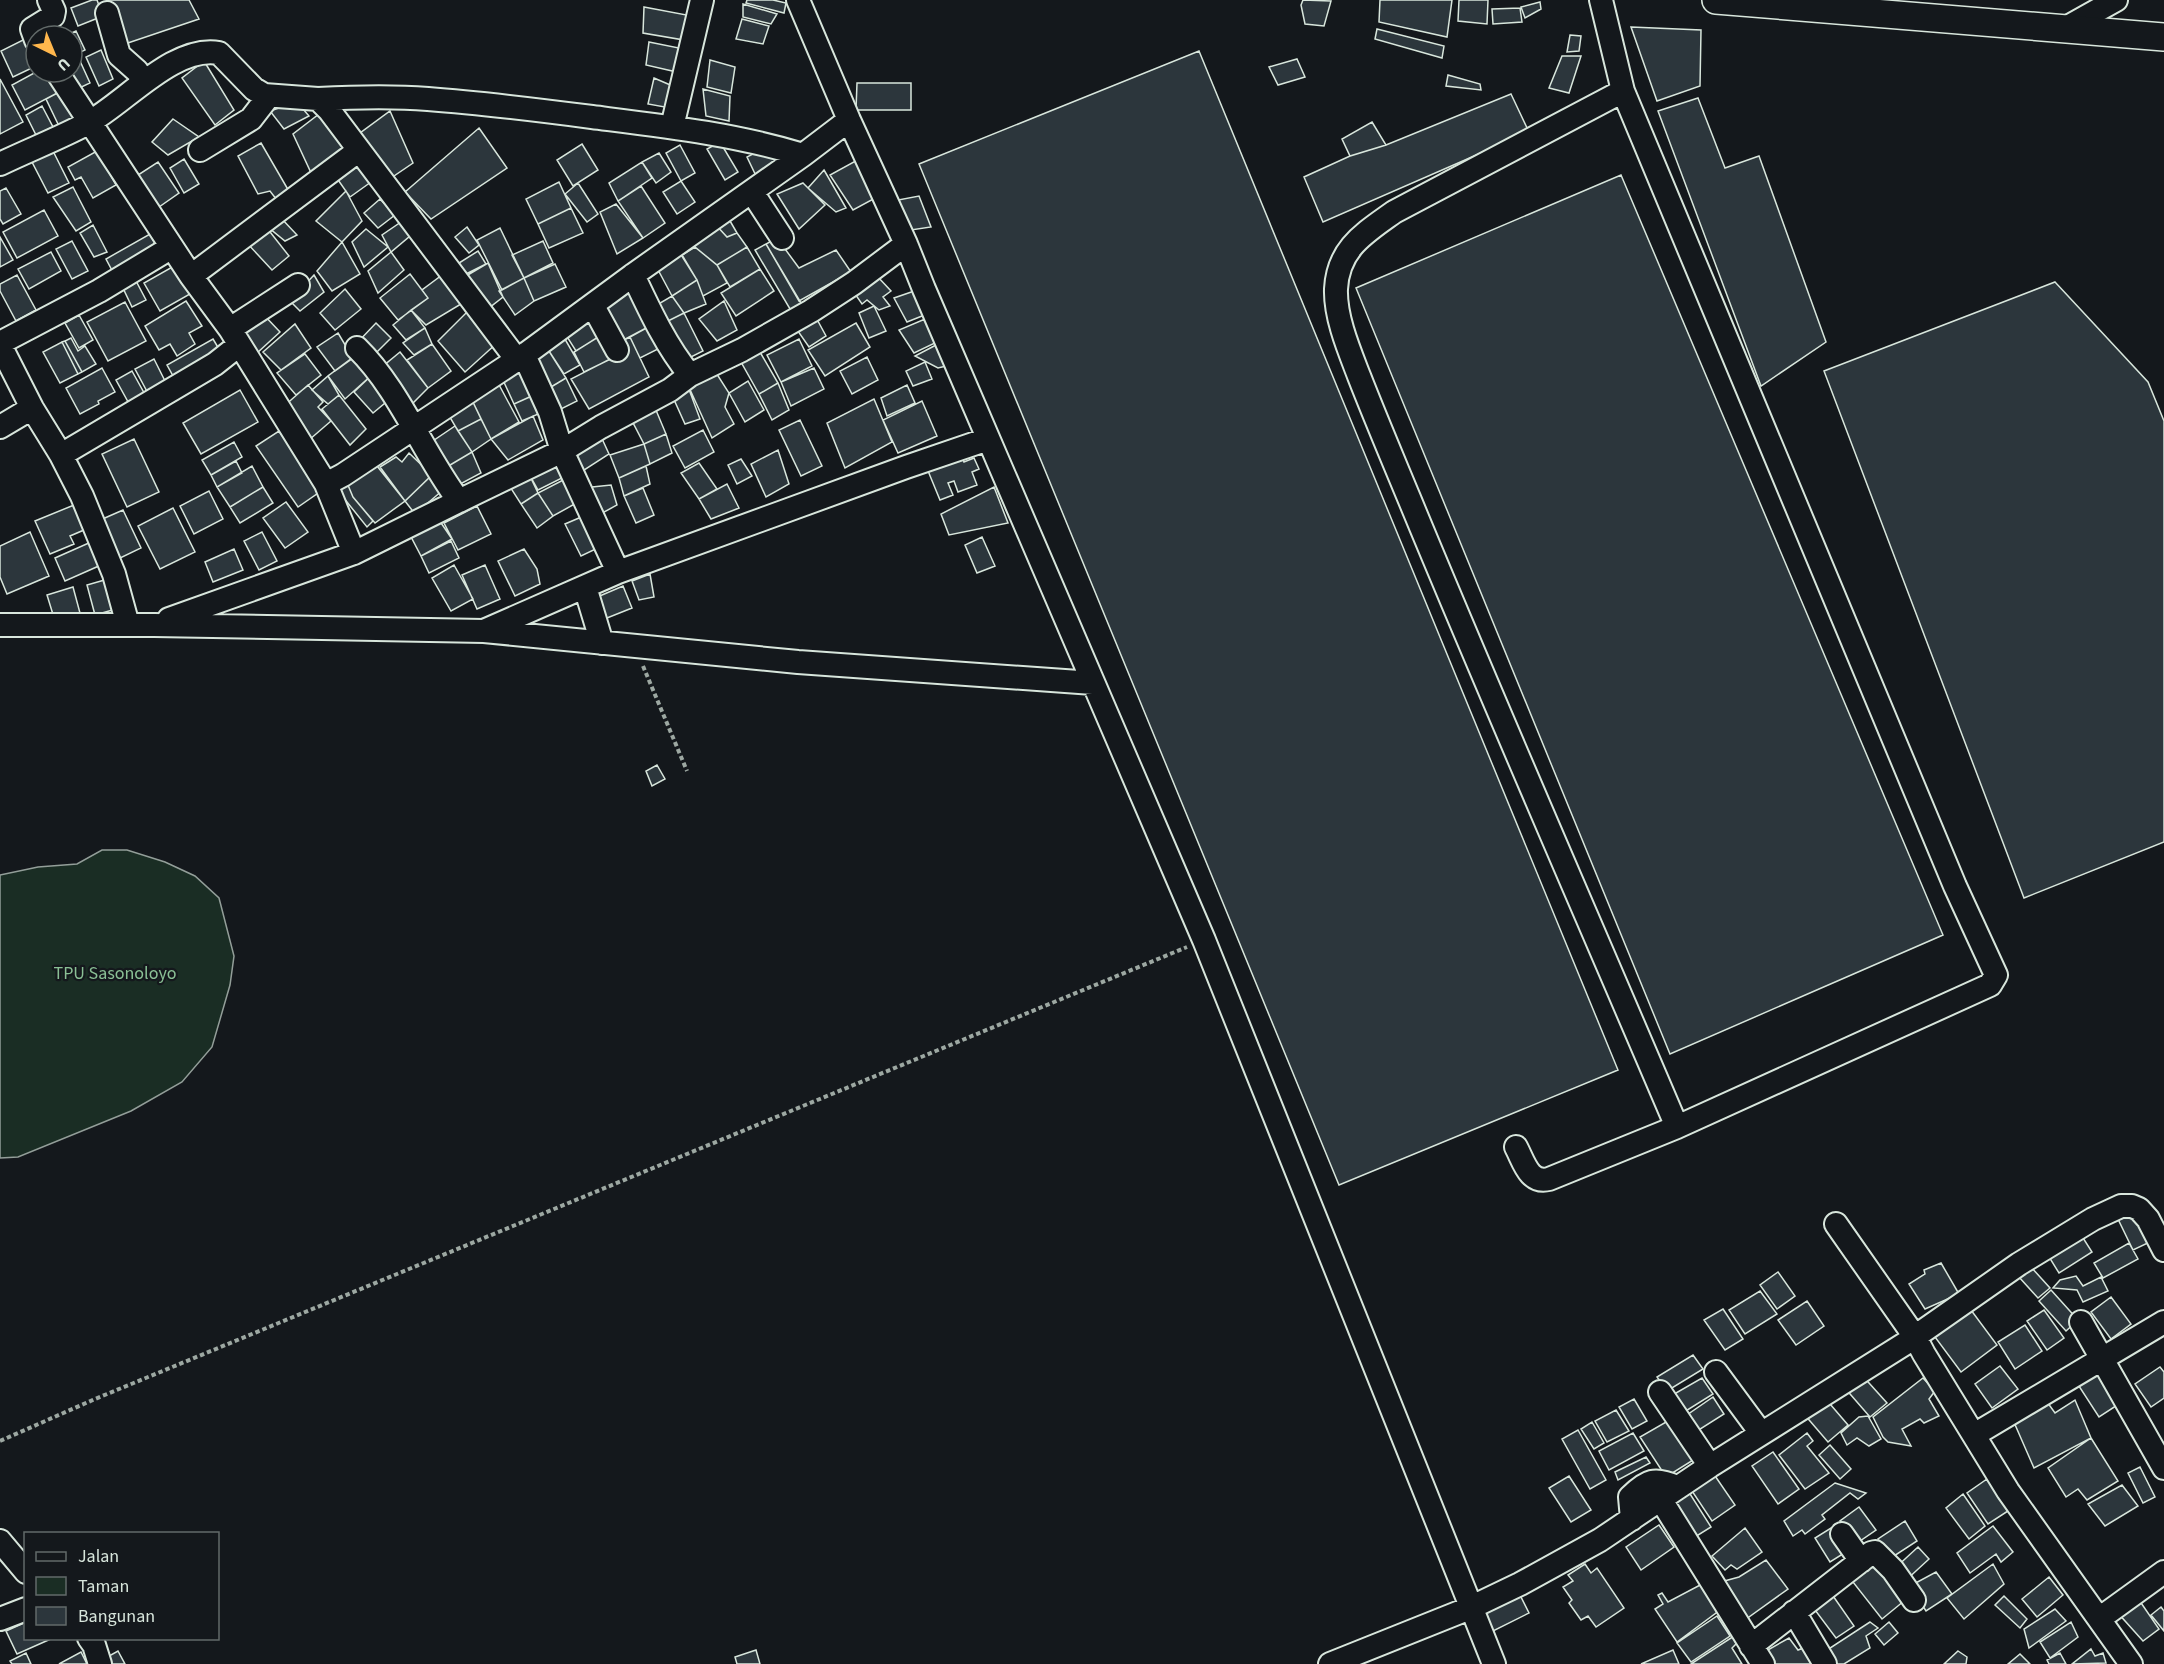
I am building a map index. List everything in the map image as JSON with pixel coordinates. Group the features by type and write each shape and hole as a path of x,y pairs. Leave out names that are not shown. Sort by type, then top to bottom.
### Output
{"main road":[{"path":"1717,0 1890,7 2064,29 2164,37"}],"street":[{"path":"40,24 52,16 54,11 49,0"},
{"path":"672,127 702,0"},
{"path":"798,0 849,120 906,244 1204,940 1494,1664"},
{"path":"1516,1147 1531,1176 1544,1180 1677,1127 1990,985 1996,975 1955,886 1623,91 1601,0"},
{"path":"2064,29 2116,0"},
{"path":"106,13 118,55 137,71 143,82"},
{"path":"3,156 90,122 143,82 186,56 210,51 219,53 254,89 268,97 427,99 672,127 770,145 803,155"},
{"path":"65,84 191,276 235,337 326,484 354,553"},
{"path":"1623,91 1394,212 1363,235 1348,250 1339,267 1336,291 1343,335 1370,404 1677,1127"},
{"path":"200,150 251,119 268,97"},
{"path":"318,99 520,357 550,412 562,451 618,572"},
{"path":"326,484 520,357 849,120"},
{"path":"191,276 358,151"},
{"path":"752,192 782,238"},
{"path":"154,625 354,553 562,451 670,390 690,375 742,350 811,311 854,283 906,244"},
{"path":"128,625 114,574 82,496 61,455 32,408 0,344 99,291 172,247"},
{"path":"633,275 650,312 679,362 690,375"},
{"path":"61,455 215,364 235,337 298,285"},
{"path":"593,306 617,350"},
{"path":"357,348 379,374 459,501"},
{"path":"0,427 32,408"},
{"path":"484,631 618,572 988,439"},
{"path":"585,587 602,643"},
{"path":"0,625 154,625 484,631 798,662 1093,683"},
{"path":"1669,1493 1915,1337 2019,1264 2093,1219 2121,1206 2132,1206 2139,1209 2148,1219 2164,1250"},
{"path":"1836,1224 1915,1337 2008,1491 2130,1664"},
{"path":"2081,1322 2164,1468"},
{"path":"1974,1435 2164,1322"},
{"path":"1716,1372 1761,1433"},
{"path":"1660,1392 1710,1466"},
{"path":"1330,1664 1470,1608 1521,1584 1632,1519 1630,1497 1647,1484 1662,1480 1757,1655 1794,1612 1871,1553 1875,1552 1893,1570 1914,1600"},
{"path":"1842,1534 1861,1561"},
{"path":"0,1541 24,1570"},
{"path":"2099,1620 2164,1572"},
{"path":"0,1619 24,1610"},
{"path":"1794,1612 1825,1664"},
{"path":"90,1640 100,1664"}],"path":[{"path":"634,646 687,771"},
{"path":"0,1441 95,1399 1204,940"}],"green space":[{"name":"TPU Sasonoloyo","path":"102,850 127,850 165,862 195,876 219,898 234,956 230,985 212,1047 182,1082 131,1111 18,1157 0,1158 0,875 38,867 77,864"}],"building":[{"path":"97,0 103,16 77,24 71,8"},
{"path":"108,0 189,0 199,19 116,47"},
{"path":"747,0 773,0 786,3 784,13 746,3"},
{"path":"1303,0 1331,1 1324,26 1305,24 1301,5"},
{"path":"1380,0 1452,0 1447,37 1379,22"},
{"path":"1459,0 1488,0 1487,24 1458,21"},
{"path":"1540,2 1541,9 1525,18 1521,7"},
{"path":"743,4 777,14 771,24 743,17"},
{"path":"644,7 692,16 690,41 643,33"},
{"path":"1520,8 1522,22 1493,24 1492,9"},
{"path":"742,19 769,26 763,44 736,39"},
{"path":"1631,27 1701,30 1700,86 1657,101"},
{"path":"1377,29 1444,46 1442,58 1375,39"},
{"path":"1570,35 1581,36 1579,51 1567,52"},
{"path":"24,40 24,72 13,77 1,51"},
{"path":"649,42 684,49 681,73 646,65"},
{"path":"101,50 113,79 99,86 86,57"},
{"path":"1199,51 1618,1070 1339,1185 919,164"},
{"path":"1562,56 1581,56 1569,93 1549,88"},
{"path":"1297,59 1305,77 1278,85 1269,67"},
{"path":"710,60 735,67 731,93 707,87"},
{"path":"204,61 234,110 215,125 182,78"},
{"path":"84,70 90,83 71,92 67,84 84,84"},
{"path":"1448,75 1480,84 1481,90 1446,86"},
{"path":"24,78 24,84 60,84 63,90 25,110 12,85"},
{"path":"654,78 675,87 670,108 648,104"},
{"path":"0,79 23,122 0,134"},
{"path":"857,83 911,83 911,110 856,110"},
{"path":"703,89 730,96 729,121 706,116"},
{"path":"63,90 77,118 59,126 46,99"},
{"path":"1511,94 1529,132 1323,222 1304,177 1350,156 1386,145"},
{"path":"1698,98 1725,168 1759,156 1826,342 1761,386 1658,111"},
{"path":"297,102 309,116 284,129 270,111"},
{"path":"42,106 53,127 36,135 26,115"},
{"path":"323,111 352,146 313,177 293,134"},
{"path":"390,111 413,163 388,180 356,136"},
{"path":"173,119 199,137 168,155 152,142"},
{"path":"1372,122 1386,145 1350,156 1342,139"},
{"path":"479,128 507,168 431,219 405,192"},
{"path":"720,142 738,172 725,180 707,149"},
{"path":"261,143 290,193 280,204 270,191 258,194 238,156"},
{"path":"582,144 598,170 573,186 557,160"},
{"path":"680,145 695,173 681,181 666,153"},
{"path":"768,146 778,169 758,180 747,157"},
{"path":"53,151 69,183 48,193 32,162"},
{"path":"97,151 116,185 93,198 81,177 75,180 68,167"},
{"path":"659,153 671,172 656,183 642,162"},
{"path":"355,155 378,177 350,197 336,177"},
{"path":"861,158 879,196 853,210 830,175"},
{"path":"184,159 199,184 184,193 170,168"},
{"path":"158,162 179,193 159,207 138,175"},
{"path":"642,162 652,178 618,201 609,183"},
{"path":"824,170 846,208 836,212 808,188"},
{"path":"1621,175 1943,935 1670,1054 1356,288"},
{"path":"681,181 695,202 677,214 663,192"},
{"path":"559,182 571,208 538,224 526,199"},
{"path":"578,183 598,214 587,222 565,194"},
{"path":"803,183 825,205 799,229 777,194"},
{"path":"641,186 665,223 643,238 618,201"},
{"path":"73,187 91,222 76,231 53,197"},
{"path":"6,188 21,214 3,224 0,219 0,191"},
{"path":"346,191 362,221 342,242 316,221"},
{"path":"919,196 931,227 911,230 898,200"},
{"path":"380,199 395,215 378,228 364,213"},
{"path":"616,204 643,238 617,254 600,212"},
{"path":"571,208 583,233 549,248 538,224"},
{"path":"44,210 58,236 17,258 3,232"},
{"path":"726,214 737,233 727,237 716,225"},
{"path":"281,218 297,235 285,241 263,223"},
{"path":"401,222 410,236 391,252 382,235"},
{"path":"263,223 289,256 272,270 246,242"},
{"path":"93,225 107,252 94,257 80,233"},
{"path":"716,225 727,237 737,233 747,247 717,265 690,243"},
{"path":"467,227 479,245 469,253 455,237"},
{"path":"500,228 524,278 502,290 477,240"},
{"path":"366,229 388,247 364,267 352,242"},
{"path":"150,234 159,252 115,276 106,259"},
{"path":"0,237 13,260 0,267"},
{"path":"777,238 799,268 836,250 851,272 799,301 766,244"},
{"path":"72,241 88,271 72,279 56,249"},
{"path":"543,241 553,263 524,278 512,255"},
{"path":"342,242 360,274 332,291 317,271"},
{"path":"766,244 804,308 793,314 755,250"},
{"path":"695,247 717,265 727,283 703,296 697,280 682,255"},
{"path":"747,247 760,269 730,287 717,265"},
{"path":"678,250 697,280 672,296 656,266"},
{"path":"478,251 486,264 466,274 459,263"},
{"path":"51,252 61,271 29,289 18,269"},
{"path":"391,252 404,270 378,293 368,271"},
{"path":"488,263 503,297 485,311 466,276"},
{"path":"555,264 566,287 534,301 524,278"},
{"path":"174,266 190,294 160,311 144,283"},
{"path":"760,269 774,291 736,316 721,293"},
{"path":"410,274 428,298 398,320 380,298"},
{"path":"17,275 36,310 16,321 0,291 0,284"},
{"path":"314,275 324,292 300,311 290,301"},
{"path":"442,275 461,304 426,325 411,310 428,298 422,290"},
{"path":"877,276 891,291 883,297 890,306 879,310 867,300 862,304 855,294"},
{"path":"524,278 534,301 515,315 499,291"},
{"path":"135,279 146,300 132,307 122,286"},
{"path":"697,280 706,304 684,313 672,296"},
{"path":"629,282 650,326 616,344 598,308"},
{"path":"2055,282 2148,382 2164,421 2164,842 2024,898 1824,371"},
{"path":"345,289 361,309 335,330 320,313"},
{"path":"920,289 927,314 907,322 894,298"},
{"path":"672,296 684,313 664,323 655,306"},
{"path":"186,301 202,326 189,333 195,344 177,356 170,344 159,350 145,326"},
{"path":"724,301 737,330 717,341 699,319"},
{"path":"125,302 146,341 108,361 87,322"},
{"path":"874,306 886,331 869,338 859,313"},
{"path":"470,309 497,343 465,372 438,341"},
{"path":"411,310 425,328 406,340 393,325"},
{"path":"593,310 603,334 576,351 564,332"},
{"path":"813,312 826,336 809,347 793,324"},
{"path":"262,313 280,332 257,353 244,330"},
{"path":"684,313 703,351 681,362 660,325"},
{"path":"79,315 93,340 79,348 65,323"},
{"path":"925,319 935,343 914,353 899,330"},
{"path":"376,323 391,338 369,360 356,344"},
{"path":"856,323 870,347 825,376 808,350"},
{"path":"295,324 311,348 281,370 263,352"},
{"path":"650,326 662,347 640,358 630,337"},
{"path":"425,328 432,344 414,355 403,343"},
{"path":"338,333 353,358 335,371 317,347"},
{"path":"562,334 580,365 564,374 547,348"},
{"path":"603,334 615,357 584,372 574,352"},
{"path":"630,337 649,377 589,409 571,379 620,354 616,344"},
{"path":"71,338 78,351 85,346 96,364 82,372 65,341"},
{"path":"213,339 222,354 177,383 167,365"},
{"path":"799,339 812,366 781,382 767,355"},
{"path":"65,341 82,372 78,374 62,342"},
{"path":"62,342 78,374 60,383 43,352"},
{"path":"432,344 451,371 428,388 407,360"},
{"path":"936,345 959,363 938,368 915,356"},
{"path":"547,348 566,378 546,390 531,358"},
{"path":"360,352 374,373 345,399 328,376"},
{"path":"400,352 428,388 410,406 382,367"},
{"path":"760,352 778,383 759,394 741,362"},
{"path":"305,354 321,375 296,395 277,373"},
{"path":"867,357 878,380 852,394 840,371"},
{"path":"154,359 168,387 150,397 135,369"},
{"path":"925,362 932,379 913,386 906,371"},
{"path":"520,366 534,395 514,404 502,378"},
{"path":"102,368 115,392 80,414 66,388"},
{"path":"713,368 729,393 725,407 734,424 712,438 687,383"},
{"path":"814,368 824,389 791,406 781,382"},
{"path":"132,371 148,400 132,409 116,380"},
{"path":"374,373 391,398 373,413 354,392"},
{"path":"328,376 339,395 328,404 312,390"},
{"path":"566,378 577,401 555,412 546,390"},
{"path":"497,381 519,422 491,439 471,398"},
{"path":"748,381 764,410 745,422 729,393"},
{"path":"778,383 789,410 772,420 759,394"},
{"path":"687,384 700,419 685,424 671,393"},
{"path":"308,385 323,402 318,407 331,421 309,440 283,407"},
{"path":"907,385 915,403 887,416 881,398"},
{"path":"240,390 258,422 201,454 183,423"},
{"path":"339,395 366,429 350,445 322,409"},
{"path":"534,395 543,412 522,421 514,404"},
{"path":"471,398 481,419 458,431 448,414"},
{"path":"874,399 892,442 845,468 827,423"},
{"path":"922,401 937,436 898,453 883,420"},
{"path":"653,403 666,434 644,444 629,415"},
{"path":"533,416 543,440 508,460 491,439"},
{"path":"481,419 491,439 472,452 458,431"},
{"path":"800,420 822,466 801,476 779,430"},
{"path":"455,426 472,452 440,471 424,447"},
{"path":"598,430 609,454 578,474 565,451"},
{"path":"703,430 714,452 685,468 673,446"},
{"path":"279,431 321,491 298,507 256,446"},
{"path":"666,434 672,453 650,464 644,444"},
{"path":"134,439 159,492 127,507 102,454"},
{"path":"234,442 242,457 211,475 202,460"},
{"path":"644,444 650,464 619,478 610,455"},
{"path":"778,450 789,484 766,497 751,464"},
{"path":"472,452 481,473 451,489 440,471"},
{"path":"409,453 432,475 405,501 380,467 396,457 402,462"},
{"path":"961,453 964,462 974,458 979,469 972,472 977,485 958,492 954,481 948,483 953,495 940,500 926,466"},
{"path":"558,456 568,475 538,490 528,472"},
{"path":"741,459 752,476 737,484 728,465"},
{"path":"236,461 242,473 217,487 211,475"},
{"path":"373,461 405,501 375,523 353,497 345,478"},
{"path":"699,463 717,489 699,499 681,473"},
{"path":"252,466 263,487 230,507 217,487"},
{"path":"646,466 650,484 624,496 619,478"},
{"path":"528,472 538,493 521,504 505,479"},
{"path":"432,475 443,490 415,514 405,501"},
{"path":"345,478 353,497 373,521 367,527 335,487"},
{"path":"567,478 580,501 553,516 538,493"},
{"path":"727,484 739,508 711,519 699,499"},
{"path":"611,485 617,505 595,517 584,491 592,487"},
{"path":"263,487 273,503 240,523 230,507"},
{"path":"994,487 1008,523 949,535 941,514"},
{"path":"643,488 654,515 636,523 624,496"},
{"path":"209,491 223,519 194,534 180,506"},
{"path":"538,493 553,516 537,528 521,504"},
{"path":"286,502 308,532 285,548 263,518"},
{"path":"74,505 84,530 70,536 74,544 50,554 35,521"},
{"path":"477,506 491,534 458,550 444,523"},
{"path":"173,508 195,552 160,569 138,526"},
{"path":"123,510 141,548 116,560 98,521"},
{"path":"586,515 600,547 581,556 565,524"},
{"path":"437,517 452,539 421,556 408,531"},
{"path":"30,532 49,576 7,594 0,577 0,546"},
{"path":"262,532 277,561 259,570 244,541"},
{"path":"982,537 995,566 977,573 965,545"},
{"path":"451,541 459,558 429,573 421,556"},
{"path":"91,542 101,565 65,581 55,558"},
{"path":"234,549 243,570 213,582 205,562"},
{"path":"524,549 537,569 540,584 515,596 498,561"},
{"path":"454,565 473,599 451,611 432,578"},
{"path":"485,565 500,599 477,609 462,575"},
{"path":"650,574 654,597 639,600 632,581"},
{"path":"108,579 116,609 95,615 87,585"},
{"path":"623,586 632,608 602,620 595,598"},
{"path":"73,587 80,613 55,621 47,595"},
{"path":"657,765 665,779 652,786 646,771"},
{"path":"2134,1208 2150,1242 2133,1250 2117,1217"},
{"path":"2078,1230 2092,1252 2059,1273 2046,1252"},
{"path":"2129,1243 2138,1259 2103,1278 2094,1263"},
{"path":"1941,1263 1959,1294 1925,1309 1909,1284 1925,1274 1924,1270"},
{"path":"2031,1267 2050,1288 2038,1298 2019,1277"},
{"path":"1778,1272 1795,1296 1777,1309 1760,1285"},
{"path":"2076,1276 2083,1286 2101,1277 2108,1291 2083,1302 2077,1290 2053,1288 2060,1280"},
{"path":"2051,1290 2078,1320 2066,1331 2039,1301"},
{"path":"1760,1291 1777,1314 1745,1334 1729,1310"},
{"path":"2111,1297 2131,1324 2111,1339 2091,1312"},
{"path":"1807,1301 1824,1326 1796,1345 1778,1320"},
{"path":"1968,1306 1997,1345 1961,1372 1932,1333"},
{"path":"1723,1309 1743,1339 1725,1350 1704,1320"},
{"path":"2044,1310 2064,1338 2047,1350 2027,1321"},
{"path":"2025,1325 2042,1351 2015,1369 1998,1342"},
{"path":"1693,1355 1703,1369 1667,1391 1657,1377"},
{"path":"2097,1365 2122,1402 2099,1417 2075,1380"},
{"path":"2000,1366 2018,1389 1992,1408 1975,1384"},
{"path":"2160,1367 2164,1372 2164,1398 2151,1407 2135,1384"},
{"path":"1860,1373 1887,1403 1870,1417 1844,1387"},
{"path":"1702,1378 1713,1394 1681,1414 1669,1397"},
{"path":"1923,1378 1935,1391 1929,1399 1939,1416 1924,1423 1920,1419 1902,1429 1911,1446 1888,1442 1873,1417"},
{"path":"1713,1397 1724,1414 1694,1433 1684,1417"},
{"path":"1824,1397 1848,1425 1828,1442 1804,1414"},
{"path":"1634,1399 1647,1421 1632,1429 1619,1407"},
{"path":"2045,1399 2055,1413 2075,1400 2091,1438 2034,1468 2013,1420"},
{"path":"1616,1410 1629,1431 1607,1442 1595,1421"},
{"path":"1868,1416 1881,1439 1869,1446 1857,1438 1847,1445 1841,1433 1859,1417"},
{"path":"1673,1418 1698,1457 1666,1477 1640,1437"},
{"path":"1592,1422 1604,1443 1594,1449 1581,1429"},
{"path":"1578,1430 1606,1480 1590,1489 1562,1439"},
{"path":"1633,1433 1644,1451 1609,1470 1599,1451"},
{"path":"1807,1433 1813,1441 1807,1446 1829,1473 1805,1489 1779,1455"},
{"path":"2091,1438 2118,1481 2087,1500 2078,1489 2066,1497 2048,1468"},
{"path":"1830,1445 1851,1469 1840,1479 1819,1455"},
{"path":"1773,1452 1799,1489 1778,1504 1752,1466"},
{"path":"1646,1457 1650,1463 1618,1480 1615,1472"},
{"path":"2140,1467 2155,1497 2143,1503 2128,1473"},
{"path":"1711,1470 1735,1505 1712,1521 1688,1485"},
{"path":"1569,1476 1591,1510 1571,1522 1549,1488"},
{"path":"1987,1479 2008,1511 1988,1524 1967,1493"},
{"path":"1835,1483 1866,1493 1858,1499 1850,1493 1822,1515 1825,1519 1805,1534 1802,1530 1793,1536 1784,1521"},
{"path":"2122,1485 2138,1506 2105,1526 2088,1504"},
{"path":"1685,1486 1711,1527 1695,1537 1666,1499"},
{"path":"1963,1494 1985,1526 1969,1539 1946,1508"},
{"path":"1859,1507 1876,1530 1857,1543 1840,1521"},
{"path":"1905,1521 1917,1541 1891,1558 1878,1539"},
{"path":"1659,1525 1674,1547 1641,1570 1626,1547"},
{"path":"1993,1526 2013,1552 2001,1562 1996,1554 1970,1573 1957,1553"},
{"path":"1745,1528 1762,1552 1737,1569 1731,1565 1725,1570 1712,1556"},
{"path":"1831,1528 1846,1552 1830,1562 1815,1538"},
{"path":"1918,1547 1929,1559 1904,1582 1893,1570"},
{"path":"1872,1559 1904,1601 1882,1619 1849,1577"},
{"path":"1766,1560 1788,1589 1742,1622 1717,1583 1739,1577"},
{"path":"1585,1564 1591,1573 1597,1568 1624,1608 1596,1627 1588,1616 1581,1620 1569,1603 1572,1600 1563,1587 1573,1581 1568,1575"},
{"path":"1993,1564 2004,1584 1964,1619 1947,1598"},
{"path":"1936,1572 1952,1594 1926,1611 1910,1586"},
{"path":"2049,1577 2063,1595 2037,1617 2022,1599"},
{"path":"1702,1584 1720,1610 1677,1642 1655,1609 1663,1604 1658,1595 1662,1593 1668,1602"},
{"path":"1517,1589 1529,1613 1491,1632 1478,1608"},
{"path":"1831,1593 1854,1626 1836,1638 1812,1606"},
{"path":"2004,1596 2027,1619 2020,1628 1995,1605"},
{"path":"2137,1597 2159,1629 2143,1641 2117,1612"},
{"path":"2161,1607 2164,1611 2164,1631 2151,1615"},
{"path":"2055,1609 2066,1621 2029,1648 2024,1629"},
{"path":"1717,1616 1730,1636 1691,1662 1677,1643"},
{"path":"1870,1622 1878,1628 1866,1636 1870,1648 1844,1664 1835,1664 1827,1650"},
{"path":"1889,1622 1898,1633 1884,1645 1875,1634"},
{"path":"2071,1622 2078,1637 2050,1658 2040,1642"},
{"path":"24,1623 24,1640 48,1640 17,1654 6,1631"},
{"path":"1734,1636 1736,1644 1732,1648 1742,1664 1691,1664"},
{"path":"1789,1638 1798,1650 1806,1647 1818,1664 1774,1664 1766,1651"},
{"path":"2091,1649 2095,1656 2103,1653 2106,1663 2072,1664"},
{"path":"756,1650 760,1664 737,1664 735,1657"},
{"path":"1673,1650 1679,1664 1641,1664"},
{"path":"118,1651 125,1664 102,1664 100,1661"},
{"path":"1958,1651 1967,1657 1966,1664 1944,1664"},
{"path":"81,1652 87,1664 59,1664"},
{"path":"26,1653 31,1664 12,1664 10,1661"},
{"path":"2060,1653 2066,1664 2049,1664 2047,1660"},
{"path":"2020,1654 2030,1664 2008,1664"}]}
